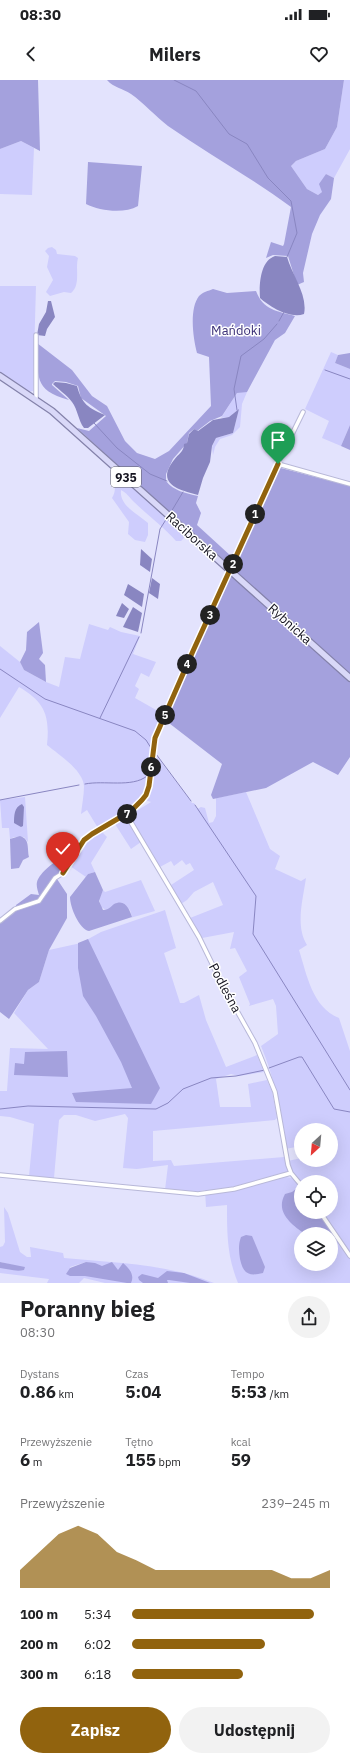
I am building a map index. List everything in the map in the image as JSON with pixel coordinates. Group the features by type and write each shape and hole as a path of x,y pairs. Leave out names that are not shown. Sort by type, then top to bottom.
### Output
{"main road":[{"name":"Raciborska","path":"0,376 52,411 230,570"},
{"name":"Rybnicka","path":"230,570 350,678"}],"street":[{"path":"36,335 36,400"},
{"path":"230,570 303,412"},
{"path":"278,464 350,484"},
{"name":"Raciborska","path":"0,921 15,909 40,901 55,878 63,873 84,840 126,814 146,795 149,786 155,738 230,570"},
{"name":"Podleśna","path":"126,814 195,931 223,986 255,1043 275,1092 283,1143 294,1176"},
{"path":"0,1175 198,1194 234,1189 292,1173"},
{"path":"325,1219 350,1256"}],"shaded area":[{"path":"344,80 350,80 350,149 334,178 326,174 322,192 318,195 307,189 291,166 296,161 325,149 337,127"},
{"path":"21,141 34,148 32,195 0,194 0,149"},
{"path":"52,247 56,250 57,254 75,256 78,258 76,286 71,293 64,292 50,296 46,292 53,280 47,267 49,256 45,251"},
{"path":"275,256 287,257 302,292 305,307 304,314 287,314 269,305 260,298 260,280 263,268 270,259"},
{"path":"0,286 36,286 33,391 28,392 0,373"},
{"path":"48,301 51,301 55,317 47,329 45,336 37,335 39,324 46,312"},
{"path":"331,352 338,355 335,363 350,369 350,425 341,446 322,438 329,421 305,409"},
{"path":"55,382 77,386 86,405 105,415 88,428 84,428 80,422 74,405 68,397 53,384"},
{"path":"247,392 242,404 240,427 232,435 220,439 215,447 213,455 212,447 216,438 233,433 239,409 229,417 221,418 237,393"},
{"path":"239,409 233,433 216,438 212,446 210,462 198,495 184,491 172,485 168,480 167,475 169,468 182,451 184,444 187,443 189,434 194,429 198,431 213,420 229,417"},
{"path":"117,469 183,528 184,538 181,541 176,541 166,530 121,490 121,496 126,505 148,523 148,535 145,542 135,540 128,534 129,522 112,498 115,486 110,475"},
{"path":"141,549 152,559 150,572 140,565"},
{"path":"152,578 160,584 158,599 149,593"},
{"path":"128,584 144,594 142,607 124,595"},
{"path":"122,603 129,609 124,618 116,616"},
{"path":"133,607 142,613 138,632 123,627"},
{"path":"89,624 108,630 110,627 121,632 140,636 133,654 156,662 149,677 141,673 135,686 139,689 135,698 165,715 155,739 146,795 124,814 98,828 87,810 81,814 84,786 83,780 75,768 47,745 48,726 46,718 44,711 35,698 19,687 0,718 0,646 20,662 24,670 59,687 65,657 80,659"},
{"path":"155,754 192,803 194,803 197,809 201,807 205,808 209,823 213,822 216,816 216,798 246,792 270,849 280,856 275,869 301,881 306,878 301,912 301,929 303,938 307,945 299,950 312,989 322,1006 339,1018 350,1051 350,1253 338,1236 338,1227 332,1227 326,1219 338,1219 338,1175 295,1175 288,1161 294,1160 294,1167 338,1167 338,1123 294,1123 294,1147 285,1149 277,1096 261,1046 278,1034 276,1006 273,999 249,1006 250,1004 239,977 247,971 235,948 230,949 234,932 202,938 190,918 223,905 213,882 194,892 181,904 171,885 194,870 190,863 186,865 182,860 174,866 171,861 158,868 141,842 131,849 115,824 151,802 145,800 149,789"},
{"path":"25,797 28,842 24,837 14,837 10,839 9,828 2,828 0,800"},
{"path":"22,804 24,807 23,826 21,827 14,823 14,818 17,807"},
{"path":"104,830 103,833 107,837 91,863 95,872 88,874 86,877 70,866 87,840"},
{"path":"141,880 155,911 130,918 132,917 130,910 123,904 115,904 106,910 101,907 99,899 103,890 105,892"},
{"path":"165,910 176,948 164,953 180,1003 184,1003 199,995 206,1020 226,1067 257,1055 264,1072 239,1076 231,1074 216,1079 220,1107 251,1107 248,1084 267,1080 272,1091 277,1118 275,1120 153,1131 153,1161 171,1160 174,1166 284,1157 289,1172 228,1188 228,1192 286,1177 293,1178 294,1219 311,1219 323,1227 294,1227 294,1271 338,1271 338,1241 350,1258 350,1283 238,1283 230,1254 227,1205 206,1207 205,1190 196,1192 165,1190 168,1165 137,1169 123,1168 128,1118 125,1114 95,1121 76,1115 64,1115 59,1120 54,1178 29,1176 34,1124 10,1117 0,1116 0,1091 7,1091 10,1048 48,1049 14,1013 28,990 39,982 49,950 81,943 101,932"},
{"path":"4,1207 8,1213 20,1252 27,1257 31,1257 30,1247 63,1253 64,1258 140,1265 177,1271 214,1283 105,1283 84,1278 79,1283 47,1283 49,1279 0,1273 0,1268 25,1268 0,1262 0,1247 3,1246 5,1242","holes":["86,1262 93,1264 85,1276 70,1276 70,1267"]}],"green space":[{"path":"0,80 38,80 40,151 21,141 0,149"},
{"path":"107,80 344,80 337,127 325,149 296,161 291,166 307,189 318,195 322,192 319,184 326,174 334,178 331,199 320,215 312,234 303,273 304,282 297,285 288,256 273,255 266,258 271,242 283,246 284,244 291,207 168,126 136,98 128,92 112,85"},
{"path":"88,162 142,166 138,206 126,210 112,211 86,204"},
{"name":"Mańdoki","path":"213,289 227,293 256,291 263,302 271,309 295,316 285,333 275,340 247,392 237,393 222,416 210,421 197,431 194,429 189,433 187,443 173,459 166,474 166,481 173,487 184,493 198,496 196,503 201,513 197,525 232,557 229,563 226,564 77,428 89,431 106,416 81,398 78,386 66,382 55,381 52,384 69,400 49,392 43,386 38,373 37,343 72,370 92,396 107,406 125,441 137,453 155,459 169,451 211,406 209,357 197,353 194,340 193,316 194,308 199,296"},
{"path":"350,353 350,369 335,363 338,355"},
{"path":"350,425 350,450 341,446"},
{"path":"277,467 350,486 350,675 232,570"},
{"path":"231,575 350,681 350,757 338,775 313,762 266,788 213,799 211,795 222,764 165,720"},
{"path":"39,622 43,653 39,659 45,665 46,682 24,670 20,662 26,650 27,632"},
{"path":"20,836 25,839 28,844 29,857 23,860 19,868 11,869 10,839"},
{"path":"64,857 68,857 57,879 67,894 67,918 49,950 39,982 28,990 9,1019 0,1012 0,923 15,911 16,905 31,894 39,895 37,882 41,874 56,861"},
{"path":"95,872 103,890 99,901 103,910 108,909 120,902 127,907 132,917 89,931 82,926 76,917 70,897 88,874"},
{"path":"88,939 160,1088 151,1104 76,1102 72,1093 132,1088 121,1062 96,1016 83,996 78,968 78,943"},
{"path":"67,1051 68,1077 14,1075 15,1063 24,1064 25,1052"},
{"path":"294,1190 294,1219 323,1219 328,1227 296,1227 290,1222 283,1212 282,1200 285,1194"},
{"path":"246,1235 252,1236 265,1267 263,1273 250,1274 243,1268 240,1259 239,1246 241,1237"},
{"path":"0,1262 25,1267 24,1270 18,1271 0,1268"},
{"path":"86,1262 95,1263 102,1266 112,1262 118,1270 123,1263 132,1274 131,1283 85,1276 70,1276 66,1274 70,1268"},
{"path":"167,1271 184,1273 210,1283 190,1283 167,1280 168,1283 143,1283 138,1277 142,1274 158,1278"}],"waterway":[{"path":"174,80 196,91 229,134 247,144 268,178 291,201 297,233 287,257"},
{"path":"279,321 284,312"},
{"path":"237,410 234,389 241,356 264,339 277,324"},
{"path":"325,370 350,379"},
{"path":"94,423 117,448 150,474 167,481"},
{"path":"171,512 183,492"},
{"path":"141,633 160,529 167,518"},
{"path":"100,718 139,637"},
{"path":"0,669 45,699 135,731 146,740 151,748 147,776 134,782 85,784"},
{"path":"156,754 191,801"},
{"path":"0,800 79,785"},
{"path":"195,805 256,896 253,934 350,1090"},
{"path":"269,1068 302,1057 334,1109 350,1112"},
{"path":"0,1109 28,1106 156,1109 168,1103 183,1089 211,1078 236,1076 265,1070"}],"route":[{"path":"63,873 84,840 131,811 146,795 149,786 155,738 278,464"}]}
